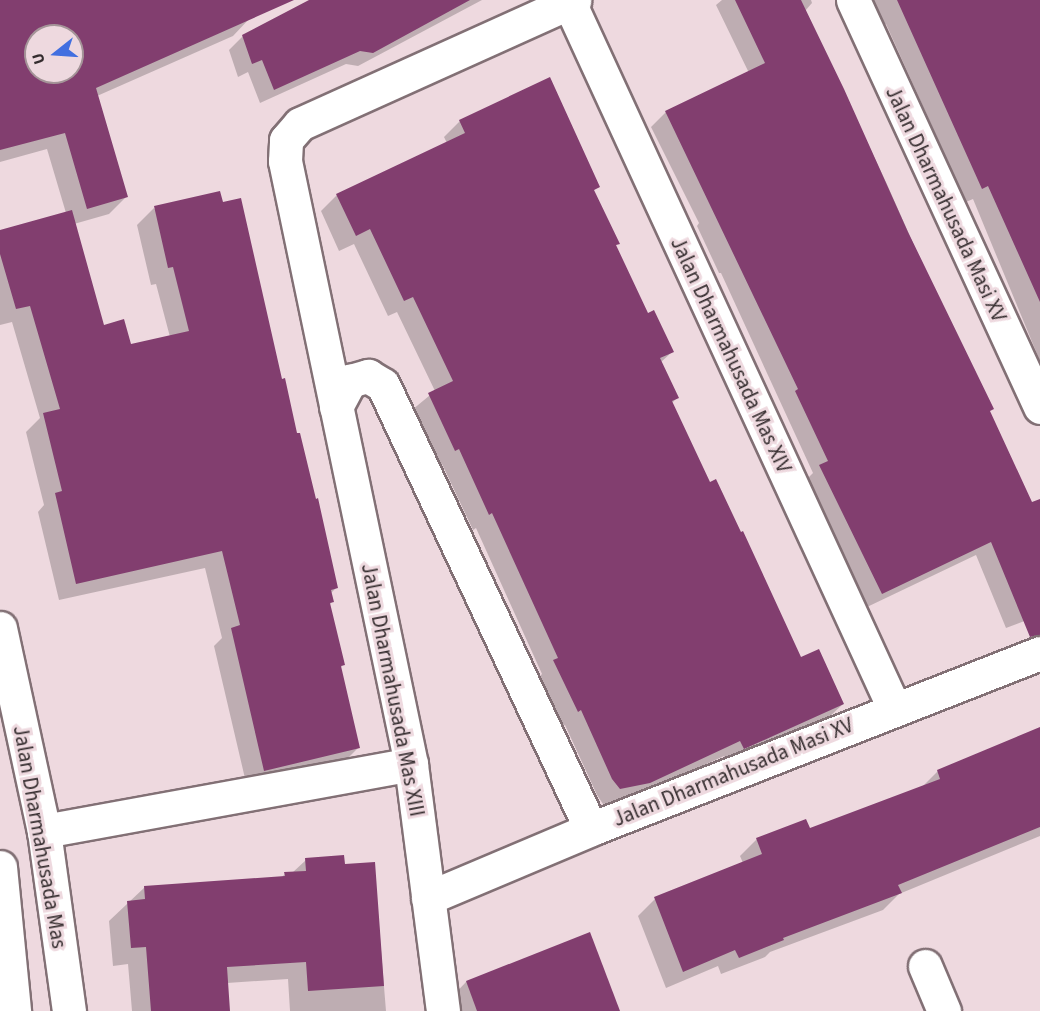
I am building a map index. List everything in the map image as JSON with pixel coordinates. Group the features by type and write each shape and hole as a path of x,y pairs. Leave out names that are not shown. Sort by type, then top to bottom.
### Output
{"street":[{"name":"Jalan Dharmahusada Masi XV","path":"853,0 1040,407"},
{"name":"Jalan Dharmahusada Mas XIII","path":"443,1011 411,764 285,161 286,140 300,124 571,1"},
{"name":"Jalan Dharmahusada Mas XIV","path":"571,1 894,708"},
{"path":"336,407 350,381 368,376 383,385 591,829"},
{"name":"Jalan Dharmahusada Mas","path":"0,628 44,831 69,1011"},
{"name":"Jalan Dharmahusada Masi XV","path":"428,898 591,829 894,708 1040,653"},
{"path":"44,831 411,764"},
{"path":"0,867 14,1011"},
{"path":"925,966 944,1011"}],"building":[{"path":"0,0 294,0 96,88 128,197 87,209 65,133 0,150"},
{"path":"309,0 470,0 373,53 360,51 274,90 262,60 252,64 242,35"},
{"path":"735,0 801,0 844,89 908,232 994,409 990,411 1032,502 1040,499 1040,635 1030,637 991,542 882,594 819,465 828,461 795,391 798,389 665,111 765,63"},
{"path":"897,0 1040,0 1040,302 988,186 982,189"},
{"path":"550,77 600,187 594,190 620,244 616,245 648,313 654,310 674,352 660,358 679,398 672,401 710,482 716,479 741,532 743,531 801,657 819,649 844,704 744,749 740,741 650,783 620,789 612,779 581,710 578,712 553,660 558,658 492,513 489,515 459,449 455,451 428,393 453,381 413,297 404,301 370,229 356,236 336,194 465,133 459,120"},
{"path":"220,191 223,202 241,198 282,379 285,378 297,433 300,433 316,499 318,498 338,588 331,590 334,602 330,603 345,665 341,666 360,748 264,771 231,628 240,625 222,551 76,584 55,493 62,491 43,413 60,409 30,306 16,309 0,254 0,230 72,210 104,325 124,319 131,344 189,331 173,267 168,268 154,206"},
{"path":"1040,727 1040,827 898,885 902,893 783,938 784,940 739,958 735,950 683,972 654,897 762,854 756,838 806,819 810,828 940,779 937,770"},
{"path":"344,855 345,864 375,862 384,986 308,991 306,962 227,967 230,1011 151,1011 146,947 131,948 127,901 145,899 144,886 285,876 284,872 306,871 305,858"},
{"path":"590,932 620,1011 477,1011 466,981"}]}
